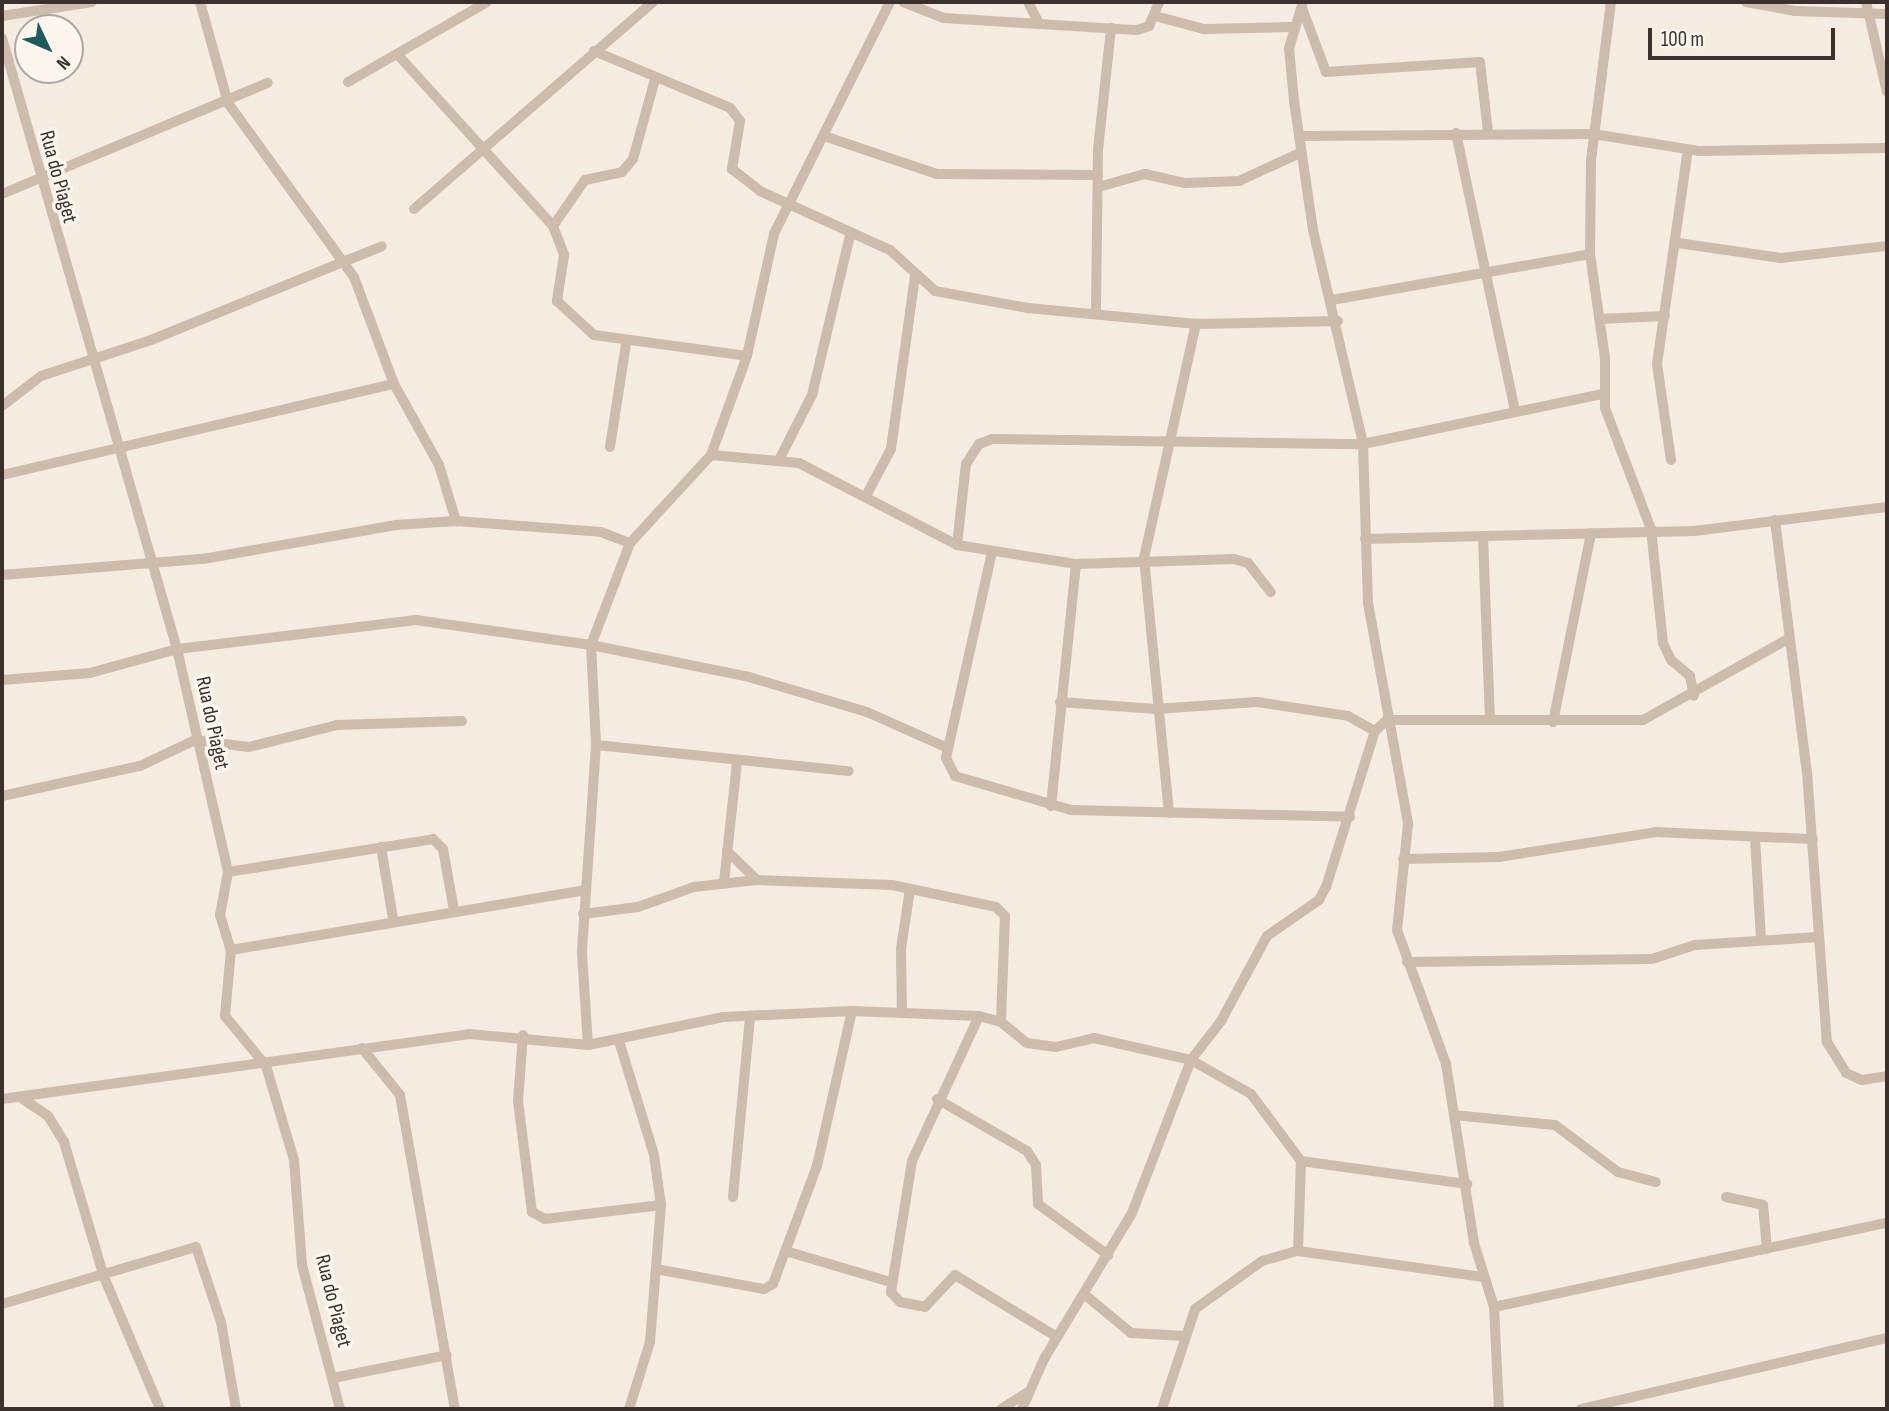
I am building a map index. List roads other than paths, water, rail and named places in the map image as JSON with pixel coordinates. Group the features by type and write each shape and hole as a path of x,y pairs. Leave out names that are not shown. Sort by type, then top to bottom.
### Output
{"street":[{"path":"2,16 92,2"},
{"path":"200,2 228,103 354,277 394,384 439,465 456,521"},
{"path":"348,82 487,2"},
{"path":"414,209 480,149 653,2"},
{"path":"588,1045 583,914 596,745 591,645 630,542 711,455 747,356 774,234 827,137 890,2"},
{"path":"903,2 944,18 1138,30 1155,16 1159,2"},
{"path":"1028,2 1039,24"},
{"path":"1611,2 1593,134 1590,254 1599,319 1604,394 1651,529 1663,643 1671,660 1690,676 1694,696"},
{"path":"1746,2 1869,18 1887,15"},
{"path":"1866,2 1887,92"},
{"path":"1303,5 1326,72 1480,62 1488,132"},
{"path":"1303,5 1292,27 1299,136 1363,443 1365,539 1387,720 1408,824 1396,906 1407,962 1434,1023 1454,1115 1482,1277 1494,1307 1499,1409"},
{"path":"1155,16 1204,29 1292,27"},
{"path":"1096,311 1098,181 1111,28"},
{"name":"Rua do Piaget","path":"2,38 37,179 91,359 121,448 177,649 195,740 228,873 220,915 231,950 225,1016 266,1066 294,1160 302,1265 340,1409"},
{"path":"594,51 737,113 732,169 788,204 850,235 891,250 915,276 935,292 1028,308 1096,311 1196,324 1338,321"},
{"path":"398,55 480,149 553,226 564,255 557,301 594,335 626,344 747,356"},
{"path":"553,226 590,176 609,177 633,159 655,79"},
{"path":"2,194 228,103 268,83"},
{"path":"1299,136 1488,132 1593,134 1688,150 1887,148"},
{"path":"1456,133 1483,272 1515,411"},
{"path":"827,137 937,174 1098,181 1144,174 1185,183 1239,181 1302,152"},
{"path":"1671,460 1656,389 1678,243 1688,150"},
{"path":"780,458 812,395 850,235"},
{"path":"1678,243 1781,258 1887,246"},
{"path":"2,406 41,376 382,246"},
{"path":"1332,300 1590,254"},
{"path":"866,496 891,449 915,276"},
{"path":"1599,319 1665,316"},
{"path":"1168,813 1156,709 1144,558 1174,442 1196,324"},
{"path":"610,447 626,344"},
{"path":"2,475 394,384"},
{"path":"957,545 966,464 979,444 1363,443 1604,394"},
{"path":"711,455 780,458 866,496 957,545 1076,564 1144,558 1234,559 1248,563 1271,592"},
{"path":"1365,539 1483,538 1651,529 1704,531 1887,507"},
{"path":"1775,520 1813,839 1827,1042 1846,1073 1862,1080 1887,1076"},
{"path":"2,575 154,564 456,521 601,532 630,542"},
{"path":"1553,722 1591,534"},
{"path":"1483,538 1490,719"},
{"path":"992,552 948,748 955,776 1052,806 1168,813 1350,817"},
{"path":"1052,806 1060,702 1076,564"},
{"path":"2,680 90,673 177,649 416,620 591,645 749,677 867,712 948,748"},
{"path":"1022,1409 1057,1337 1132,1213 1191,1060 1221,1021 1267,936 1319,900 1350,817 1375,731 1387,720 1643,720 1694,696 1788,639"},
{"path":"1060,702 1156,709 1257,702 1348,716 1375,731"},
{"path":"2,796 140,766 195,740 249,747 337,725 462,721"},
{"path":"596,745 849,771"},
{"path":"724,882 737,761"},
{"path":"1403,859 1499,857 1656,832 1813,839"},
{"path":"1755,838 1760,940"},
{"path":"228,873 381,847 439,843 454,910"},
{"path":"381,847 393,919"},
{"path":"727,851 757,880"},
{"path":"583,914 638,907 724,882 757,880 910,889 1001,910 1001,1022"},
{"path":"902,1013 901,949 910,889"},
{"path":"231,950 281,946 393,919 586,890"},
{"path":"1407,962 1652,959 1695,945 1818,937"},
{"path":"656,1269 764,1289 789,1252 817,1166 852,1012"},
{"path":"2,1099 266,1066 362,1048 468,1034 523,1035 588,1045 619,1041 685,1021 750,1016 852,1012 979,1016 1001,1022 1027,1043 1056,1047 1094,1038 1191,1060 1251,1094 1301,1161 1298,1251"},
{"path":"733,1197 750,1016"},
{"path":"979,1016 937,1099 908,1178 890,1282 900,1302 925,1307 958,1276 1057,1337"},
{"path":"523,1035 518,1101 532,1212 545,1219 662,1205"},
{"path":"619,1041 654,1155 662,1205 648,1355 629,1409"},
{"path":"362,1048 400,1095 455,1409"},
{"path":"20,1097 48,1116 64,1142 104,1277 160,1409"},
{"path":"937,1099 1027,1151 1036,1165 1038,1204 1108,1255"},
{"path":"1454,1115 1555,1125 1618,1172 1656,1182"},
{"path":"1301,1161 1467,1184"},
{"path":"1726,1197 1763,1205 1768,1249"},
{"path":"1494,1307 1887,1223"},
{"path":"2,1304 104,1277 196,1247 221,1322 236,1409"},
{"path":"1162,1409 1185,1336 1204,1299 1262,1261 1298,1251 1482,1277"},
{"path":"789,1252 890,1282"},
{"path":"1084,1294 1131,1333 1185,1336"},
{"path":"1581,1409 1887,1338"},
{"path":"333,1378 447,1355"},
{"path":"1001,1409 1028,1392"}]}
